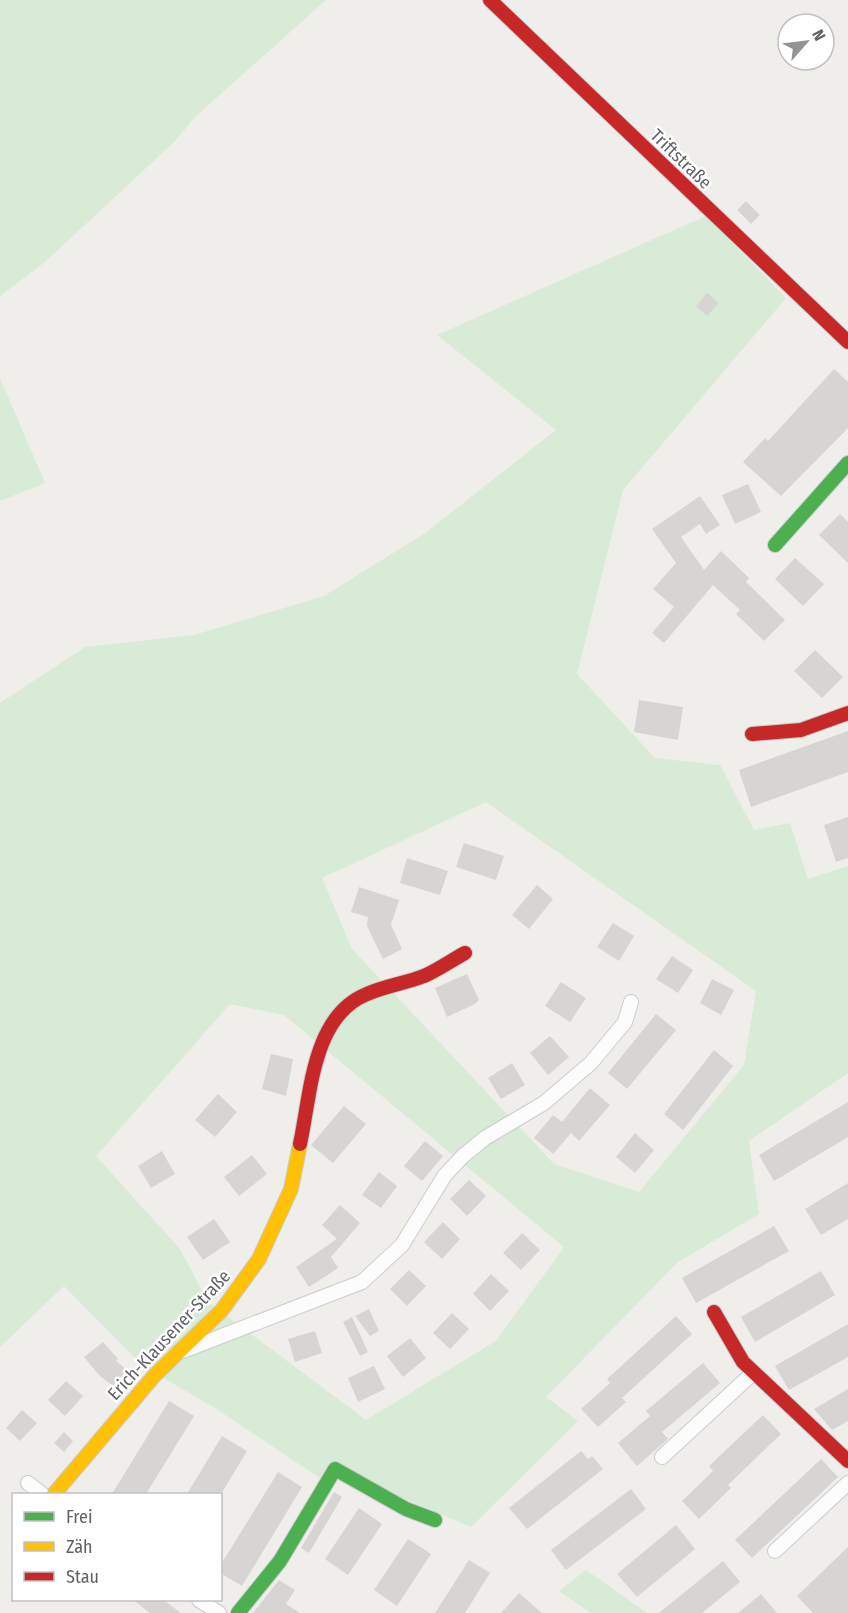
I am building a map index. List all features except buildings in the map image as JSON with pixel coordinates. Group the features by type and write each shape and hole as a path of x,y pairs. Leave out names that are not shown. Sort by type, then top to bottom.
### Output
{"street":[{"name":"Triftstraße","path":"490,0 848,342"},
{"path":"775,546 848,463"},
{"path":"752,734 785,735 825,724 848,713"},
{"name":"Erich-Klausener-Straße","path":"55,1493 74,1467 153,1376 182,1352 240,1288 259,1259 291,1189 320,1048 334,1019 348,1004 366,994 426,975 465,953"},
{"path":"182,1352 362,1282 402,1245 445,1176 463,1156 485,1138 544,1103 591,1063 625,1022 631,1002"},
{"path":"714,1312 743,1362 848,1461"},
{"path":"662,1457 753,1372"},
{"path":"238,1613 280,1561 335,1469 346,1473 406,1509 435,1520"},
{"path":"28,1483 41,1493"},
{"path":"775,1551 848,1483"},
{"path":"202,1601 219,1613"}],"green space":[{"path":"0,0 326,0 197,115 174,142 45,262 0,296"},
{"path":"706,216 786,298 623,490 577,674 655,758 720,765 754,830 790,823 808,879 848,866 848,1073 749,1141 759,1214 678,1262 546,1397 578,1421 471,1527 335,1469 327,1483 215,1408 143,1366 64,1286 0,1347 0,703 85,647 194,635 324,596 424,534 556,430 437,335","holes":["486,802 756,991 744,1065 639,1192 554,1164 352,949 322,878","230,1004 284,1015 564,1247 496,1341 366,1420 208,1302 180,1249 96,1156"]},
{"path":"0,378 45,483 0,501"},
{"path":"586,1570 647,1613 591,1613 559,1591"}],"traffic: fast":[{"path":"775,545 848,463"},
{"path":"238,1613 280,1561 335,1469 406,1509 435,1520"}],"traffic: slow":[{"path":"55,1493 154,1376 222,1310 259,1259 291,1189 300,1144"}],"traffic: jam":[{"path":"490,0 848,342"},
{"path":"752,734 801,730 848,713"},
{"path":"300,1144 317,1058 335,1020 349,1005 367,994 424,976 465,953"},
{"path":"714,1312 743,1362 848,1461"}]}
